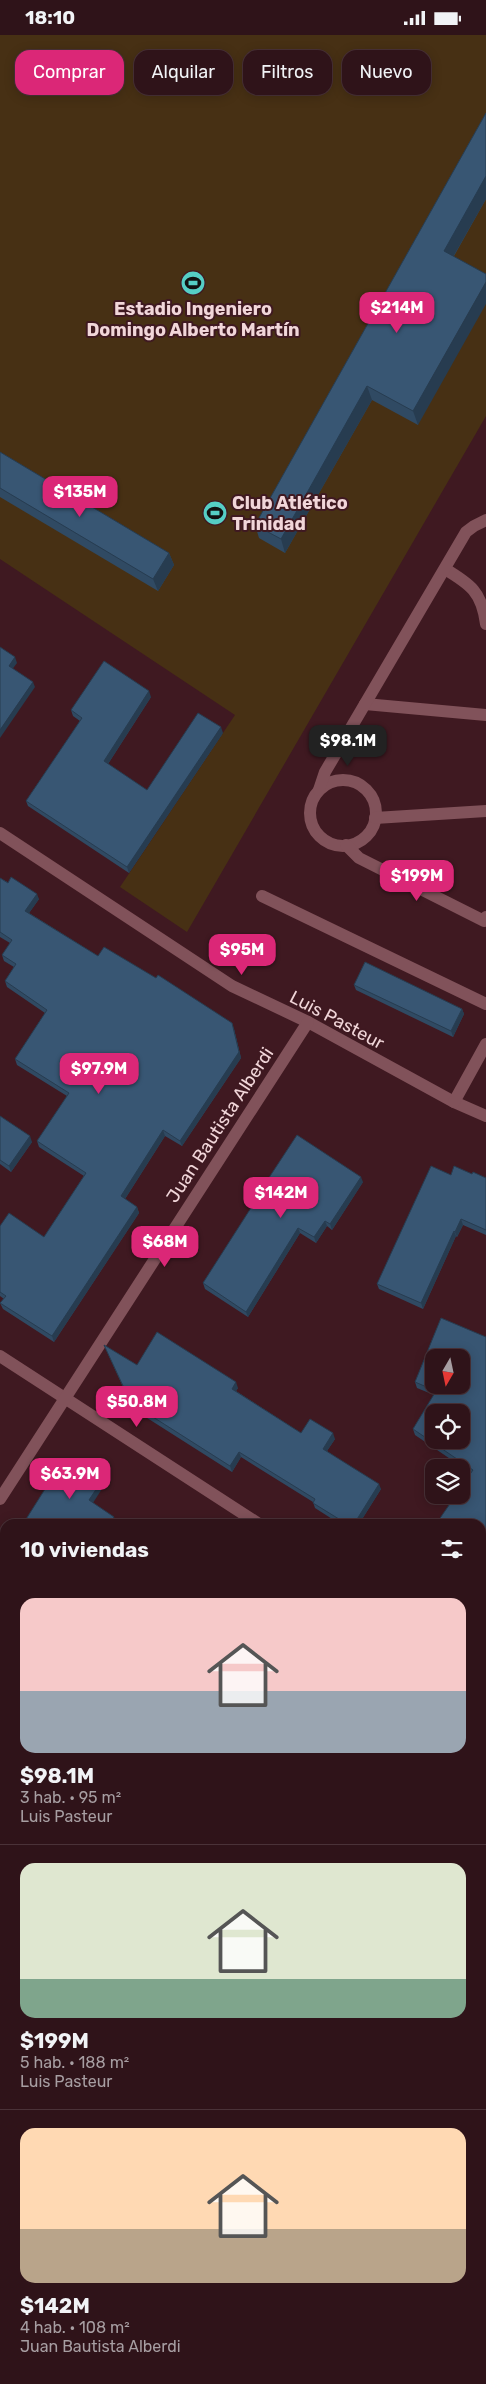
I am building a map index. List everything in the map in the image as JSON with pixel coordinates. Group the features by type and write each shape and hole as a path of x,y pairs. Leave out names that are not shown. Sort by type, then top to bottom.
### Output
{"street":[{"path":"319,790 332,782 346,780 360,785 371,796 376,809 375,818 366,836 354,844 339,846 325,841 315,831 310,817 311,802 319,790 325,773 466,532 486,520"},
{"path":"444,569 470,585 479,596 483,604 486,624"},
{"path":"365,704 486,715"},
{"path":"375,818 486,811"},
{"name":"Luis Pasteur","path":"0,833 232,986 308,1023 454,1102 486,1116"},
{"path":"346,845 359,858 484,921 486,917"},
{"path":"262,896 486,1004"},
{"name":"Juan Bautista Alberdi","path":"0,1499 308,1023"},
{"path":"454,1102 486,1044"},
{"path":"0,1356 252,1519"}],"shaded area":[{"name":"Club Atlético Trinidad","path":"0,35 486,35 486,416 187,932 120,887 235,715 0,559"}],"building":[{"path":"486,113 486,176 444,251 486,274 486,282 413,411 367,386 281,539 255,525"},
{"path":"0,452 169,553 153,579 0,488"},
{"path":"0,647 15,657 9,666 33,682 0,730"},
{"path":"104,661 149,691 104,761 147,790 198,713 221,727 127,867 26,801 82,718 71,710"},
{"path":"11,877 37,894 25,911 98,956 104,947 156,978 158,975 232,1023 239,1052 180,1141 163,1130 121,1196 137,1207 52,1336 0,1303 6,1296 0,1292 0,1226 9,1213 44,1237 86,1173 37,1141 69,1093 15,1059 47,1010 5,981 16,964 2,955 12,940 0,932 0,878 8,883"},
{"path":"365,962 462,1009 451,1031 354,985"},
{"path":"0,1116 30,1136 9,1166 0,1160"},
{"path":"297,1135 361,1177 330,1224 325,1221 314,1237 298,1228 246,1312 203,1283"},
{"path":"431,1166 451,1175 454,1166 486,1178 486,1230 461,1219 421,1303 377,1284"},
{"path":"441,1318 486,1337 486,1519 439,1519 450,1504 470,1504 470,1474 473,1470 470,1468 470,1459 457,1459 442,1449 470,1449 470,1404 428,1404 434,1394 470,1394 470,1349 428,1349"},
{"path":"157,1332 236,1382 232,1389 301,1433 310,1419 333,1433 323,1449 379,1484 357,1519 339,1519 313,1503 315,1499 239,1452 230,1466 131,1403 104,1345 137,1365"},
{"path":"425,1357 425,1386 415,1382"},
{"path":"425,1409 425,1437 413,1429"},
{"path":"90,1466 105,1476 89,1500 114,1517 113,1519 26,1519 57,1470"}],"place":[{"name":"Estadio Ingeniero Domingo Alberto Martín","path":"193,283"},
{"name":"Club Atlético Trinidad","path":"215,513"}]}
